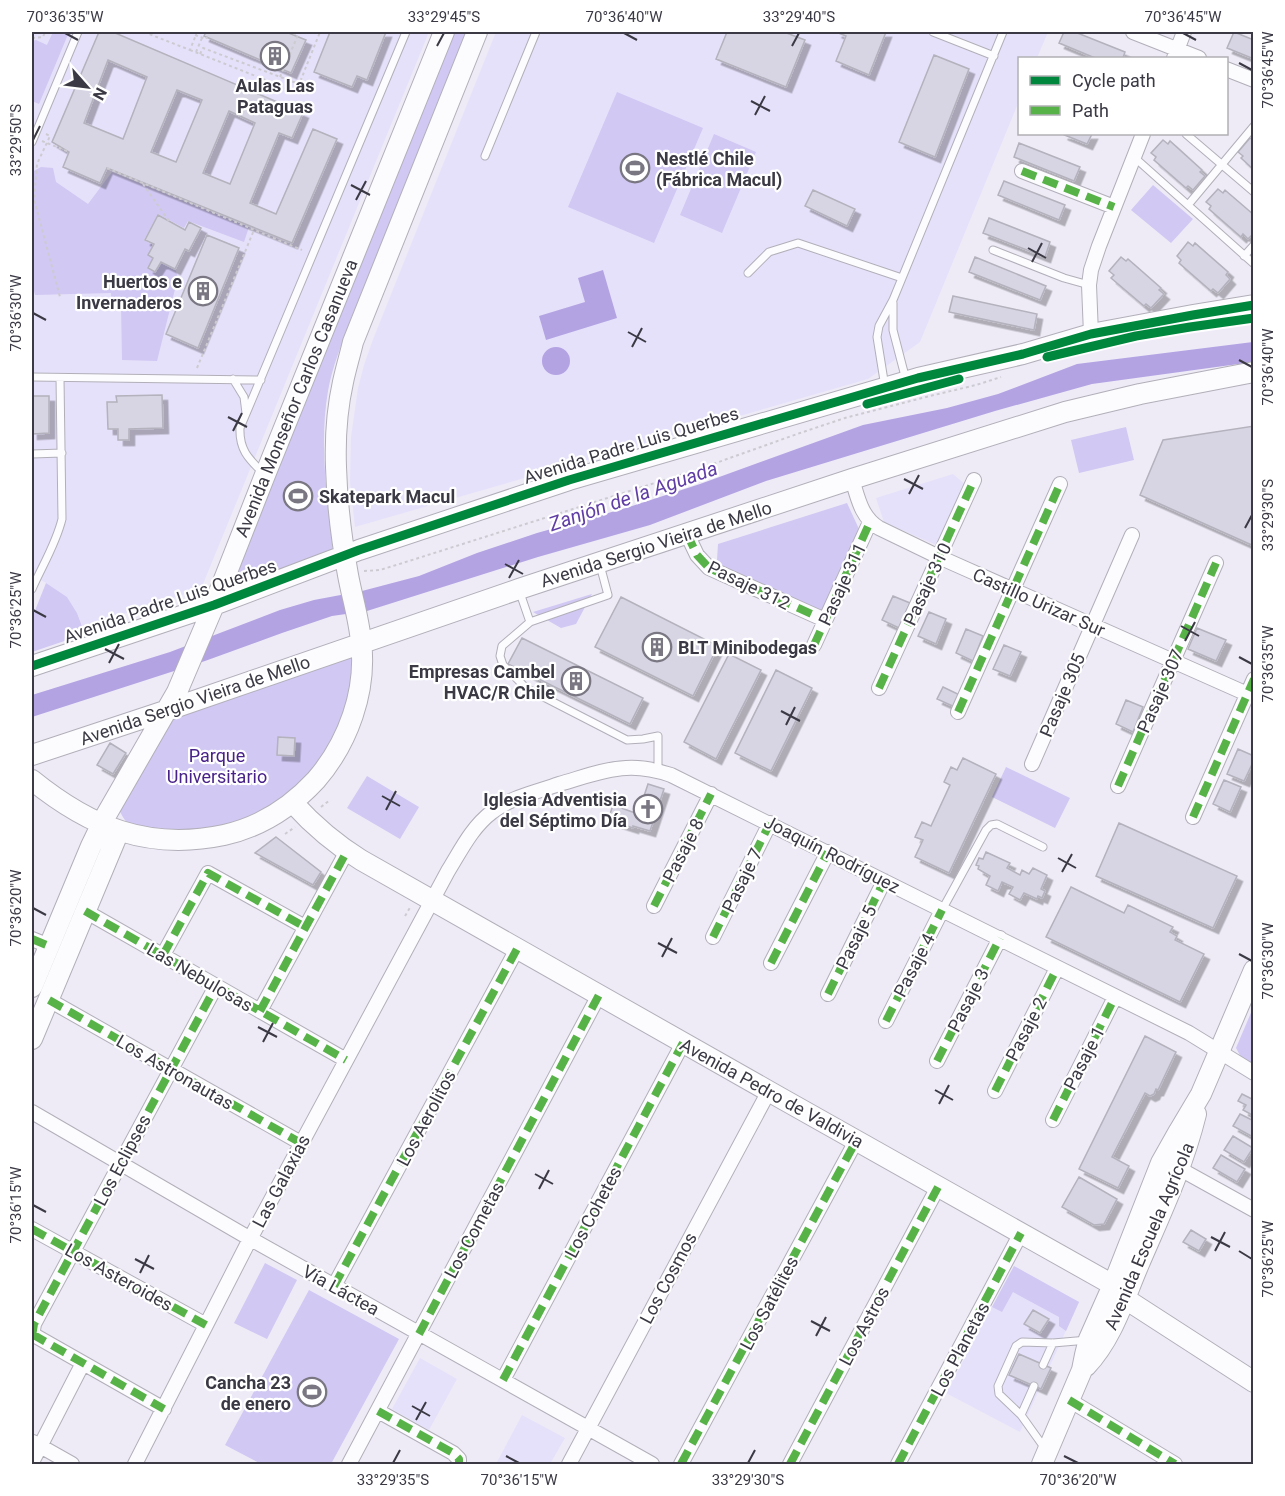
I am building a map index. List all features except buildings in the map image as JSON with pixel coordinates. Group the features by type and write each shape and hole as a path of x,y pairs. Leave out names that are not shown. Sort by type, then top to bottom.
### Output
{"main road":[{"name":"Avenida Monseñor Carlos Casanueva","path":"32,987 40,942 110,828 177,692 444,32"},
{"name":"Avenida Monseñor Carlos Casanueva","path":"32,780 71,808 110,828 160,839 179,840 234,833 257,824 293,803 320,776 335,754 351,720 359,690 362,663 360,634 347,566 336,467 336,424 342,382 353,342 477,32"},
{"name":"Avenida Padre Luis Querbes","path":"32,666 211,612 347,566 569,480 885,387 1007,362 1091,334 1254,305"},
{"name":"Avenida Sergio Vieira de Mello","path":"32,755 168,710 360,634 519,589 852,479 1088,406 1254,372"},
{"name":"Avenida Pedro de Valdivia","path":"293,803 315,826 347,851 599,996 1022,1233 1119,1291 1254,1382"},
{"name":"Avenida Monseñor Carlos Casanueva","path":"32,1039 85,911 110,828"},
{"name":"Avenida Escuela Agrícola","path":"1082,1370 1102,1346 1161,1163 1201,1094 1254,970"},
{"name":"Avenida Escuela Agrícola","path":"1045,1458 1082,1370 1089,1339 1119,1291 1180,1169 1201,1094"}],"street":[{"path":"1133,32 1176,54 1193,57"},
{"path":"1176,54 1184,32"},
{"path":"1228,69 1254,80"},
{"path":"1091,334 1089,285 1091,270 1143,135"},
{"path":"1022,171 1114,207"},
{"path":"852,479 860,503 870,522"},
{"name":"Pasaje 310","path":"879,688 974,480"},
{"path":"958,712 1060,484"},
{"name":"Castillo Urizar Sur","path":"870,522 939,557 1250,696"},
{"name":"Pasaje 311","path":"814,645 870,522"},
{"name":"Pasaje 312","path":"687,534 696,555 709,568 825,620"},
{"name":"Pasaje 305","path":"1032,764 1132,535"},
{"name":"Pasaje 307","path":"1118,786 1216,563"},
{"path":"1193,817 1250,696 1254,679"},
{"name":"Joaquín Rodríguez","path":"432,901 471,834 500,806 519,797 610,770 638,768 658,771 678,777 1189,1033 1218,1053 1254,1073"},
{"name":"Pasaje 8","path":"654,906 711,794"},
{"name":"Pasaje 7","path":"713,937 770,823"},
{"path":"260,1011 347,851"},
{"path":"771,963 828,852"},
{"path":"163,956 208,873 305,927"},
{"name":"Pasaje 5","path":"828,993 884,881"},
{"name":"Las Galaxias","path":"135,1464 250,1239 432,901"},
{"name":"Pasaje 4","path":"886,1021 942,910"},
{"name":"Las Nebulosas","path":"85,911 346,1060"},
{"name":"Pasaje 3","path":"937,1061 999,938"},
{"name":"Los Aerolitos","path":"334,1286 517,949"},
{"name":"Pasaje 2","path":"995,1091 1058,968"},
{"name":"Los Eclipses","path":"32,1334 34,1324 216,986"},
{"name":"Los Cometas","path":"349,1464 599,996"},
{"name":"Pasaje 1","path":"1053,1120 1115,997"},
{"name":"Los Astronautas","path":"49,1000 301,1143"},
{"name":"Los Cohetes","path":"502,1380 683,1043"},
{"name":"Los Cosmos","path":"569,1464 769,1091"},
{"name":"Vía Láctea","path":"32,1112 250,1239 652,1464"},
{"name":"Los Satélites","path":"681,1464 856,1141"},
{"path":"1180,1169 1254,1210"},
{"name":"Los Astros","path":"790,1464 938,1187"},
{"name":"Los Asteroides","path":"32,1229 206,1325"},
{"name":"Los Planetas","path":"897,1464 1022,1233"},
{"path":"32,1334 164,1409"},
{"path":"32,1461 36,1443 83,1363"},
{"path":"1070,1400 1175,1464"},
{"path":"378,1411 453,1453 459,1462"},
{"path":"36,1443 72,1464"}],"lane":[{"path":"32,142 78,32"},
{"path":"264,475 242,446 240,429 406,32"},
{"path":"485,156 536,32"},
{"path":"933,32 994,56"},
{"path":"885,387 877,337 879,326 893,300 1003,32"},
{"path":"1188,205 1254,126"},
{"path":"1187,135 1254,192"},
{"path":"1134,157 1254,264"},
{"path":"748,273 769,252 798,243 902,278"},
{"path":"1244,256 1254,245"},
{"path":"993,250 1064,278 1089,285"},
{"path":"893,300 893,330 906,382"},
{"path":"32,377 261,380"},
{"path":"32,589 51,552 63,519 60,378"},
{"path":"233,379 244,397 246,415"},
{"path":"32,454 62,453"},
{"path":"599,563 608,595 530,622 502,646 500,656 503,665 526,688 627,740 658,736 658,771"},
{"path":"519,589 530,622"},
{"path":"942,910 986,830 991,825 997,824 1043,847"},
{"path":"1045,1458 1021,1415 997,1390 1016,1346 1022,1342 1053,1343 1089,1339"},
{"path":"1043,1365 1053,1343"},
{"path":"1021,1415 1034,1386"}],"path":[{"path":"32,38 43,37 45,32"},
{"path":"144,32 296,92 320,32"},
{"path":"280,77 298,35 290,32"},
{"path":"190,50 196,33 202,38 207,37"},
{"path":"196,53 202,38"},
{"path":"200,54 203,48 299,84"},
{"path":"47,131 46,134 50,136 37,164 34,199 60,297"},
{"path":"43,141 69,152"},
{"path":"107,168 313,255"},
{"path":"142,183 169,221"},
{"path":"192,379 254,230"},
{"path":"347,566 366,571 380,570 690,471 845,418 976,386 1000,377 1007,362"},
{"path":"822,416 1007,362"}],"shaded area":[{"path":"32,32 429,32 201,589 83,627 67,597 32,575"},
{"name":"Nestlé Chile (Fábrica Macul)","path":"496,32 1048,32 1037,57 1018,57 1018,103 920,342 868,379 355,527 350,482 351,437 358,388 372,342"},
{"path":"603,270 617,318 546,340 539,316 585,302 578,278"},
{"path":"1253,342 1253,362 1092,384 995,411 766,481 650,525 538,557 367,611 332,616 205,661 32,717 32,695 170,652 280,610 419,576 537,533 700,484 863,425 947,408 998,394 1077,364"},
{"path":"556,347 566,351 570,361 566,371 556,375 546,371 542,361 546,351"},
{"path":"953,474 966,485 936,545 884,522 876,498"},
{"path":"1014,1266 1079,1302 1020,1432 946,1393"},
{"path":"420,1358 457,1379 429,1430 392,1409"},
{"path":"522,1415 565,1438 550,1464 496,1464"}],"green space":[{"path":"53,32 69,32 39,104 32,101 32,41 36,40 47,45"},
{"path":"450,32 467,32 350,321 330,382 325,411 324,451 333,551 232,588 228,581"},
{"name":"Nestlé Chile (Fábrica Macul)","path":"617,92 703,128 654,243 568,207"},
{"name":"Nestlé Chile (Fábrica Macul)","path":"714,134 756,152 722,233 680,215"},
{"path":"41,167 53,168 56,182 88,204 112,172 249,227 244,242 188,221 184,228 158,214 144,240 153,245 148,255 153,258 148,268 155,272 161,262 175,269 178,277 157,361 122,360 121,304 111,304 111,293 35,295 32,282 32,172"},
{"path":"1153,185 1193,219 1171,243 1131,210"},
{"path":"1126,427 1134,460 1079,473 1071,440"},
{"path":"847,503 859,529 821,614 726,571 717,560 718,544"},
{"path":"46,583 67,597 77,613 85,634 32,652 32,618"},
{"path":"592,594 576,624 561,628 533,612"},
{"name":"Parque Universitario","path":"356,651 345,713 330,744 296,787 275,804 227,827 200,831 143,828 130,825 125,820 119,810 172,716"},
{"path":"1006,767 1070,798 1055,828 992,797"},
{"path":"367,776 419,807 400,839 347,808"},
{"path":"1253,1008 1253,1065 1242,1059 1236,1048"},
{"path":"265,1263 297,1280 267,1339 234,1323"},
{"path":"1014,1266 1079,1302 1066,1331 1059,1326 1059,1317 1013,1292 1002,1312 992,1307"},
{"name":"Cancha 23 de enero","path":"309,1290 399,1339 331,1464 261,1464 225,1445"}],"marked path":[{"path":"1022,171 1114,207"},
{"path":"879,688 974,480"},
{"path":"958,712 1060,484"},
{"path":"814,645 870,522"},
{"path":"687,534 697,555 709,568 825,620"},
{"path":"1118,786 1216,563"},
{"path":"1193,817 1254,679"},
{"path":"654,906 711,794"},
{"path":"713,937 770,823"},
{"path":"260,1011 347,851"},
{"path":"771,963 828,852"},
{"path":"163,955 208,873 305,927"},
{"path":"828,994 884,881"},
{"path":"886,1021 942,910"},
{"path":"85,911 346,1060"},
{"path":"937,1061 1000,938"},
{"path":"32,939 49,946"},
{"path":"334,1286 517,949"},
{"path":"995,1091 1057,968"},
{"path":"32,1336 34,1324 216,986"},
{"path":"419,1334 599,995"},
{"path":"1053,1120 1115,997"},
{"path":"49,1000 301,1143"},
{"path":"503,1380 683,1043"},
{"path":"681,1464 856,1141"},
{"path":"790,1464 938,1187"},
{"path":"32,1229 206,1325"},
{"path":"898,1464 1021,1233"},
{"path":"32,1334 164,1409"},
{"path":"1069,1400 1175,1464"},
{"path":"378,1411 453,1453 459,1459 459,1464"}],"cycle path":[{"path":"32,666 214,605 359,550 569,480 918,378 1023,354 1091,334 1254,305"},
{"path":"1047,357 1136,336 1254,318"},
{"path":"867,404 959,379"}],"place":[{"name":"Aulas Las Pataguas","path":"275,56"},
{"name":"Nestlé Chile (Fábrica Macul)","path":"635,168"},
{"name":"Huertos e Invernaderos","path":"203,291"},
{"name":"Skatepark Macul","path":"298,496"},
{"name":"BLT Minibodegas","path":"657,647"},
{"name":"Empresas Cambel HVAC/R Chile","path":"576,681"},
{"name":"Iglesia Adventisia del Séptimo Día","path":"648,809"},
{"name":"Cancha 23 de enero","path":"312,1392"}],"water label":[{"name":"Zanjón de la Aguada","path":"633,496"}]}
